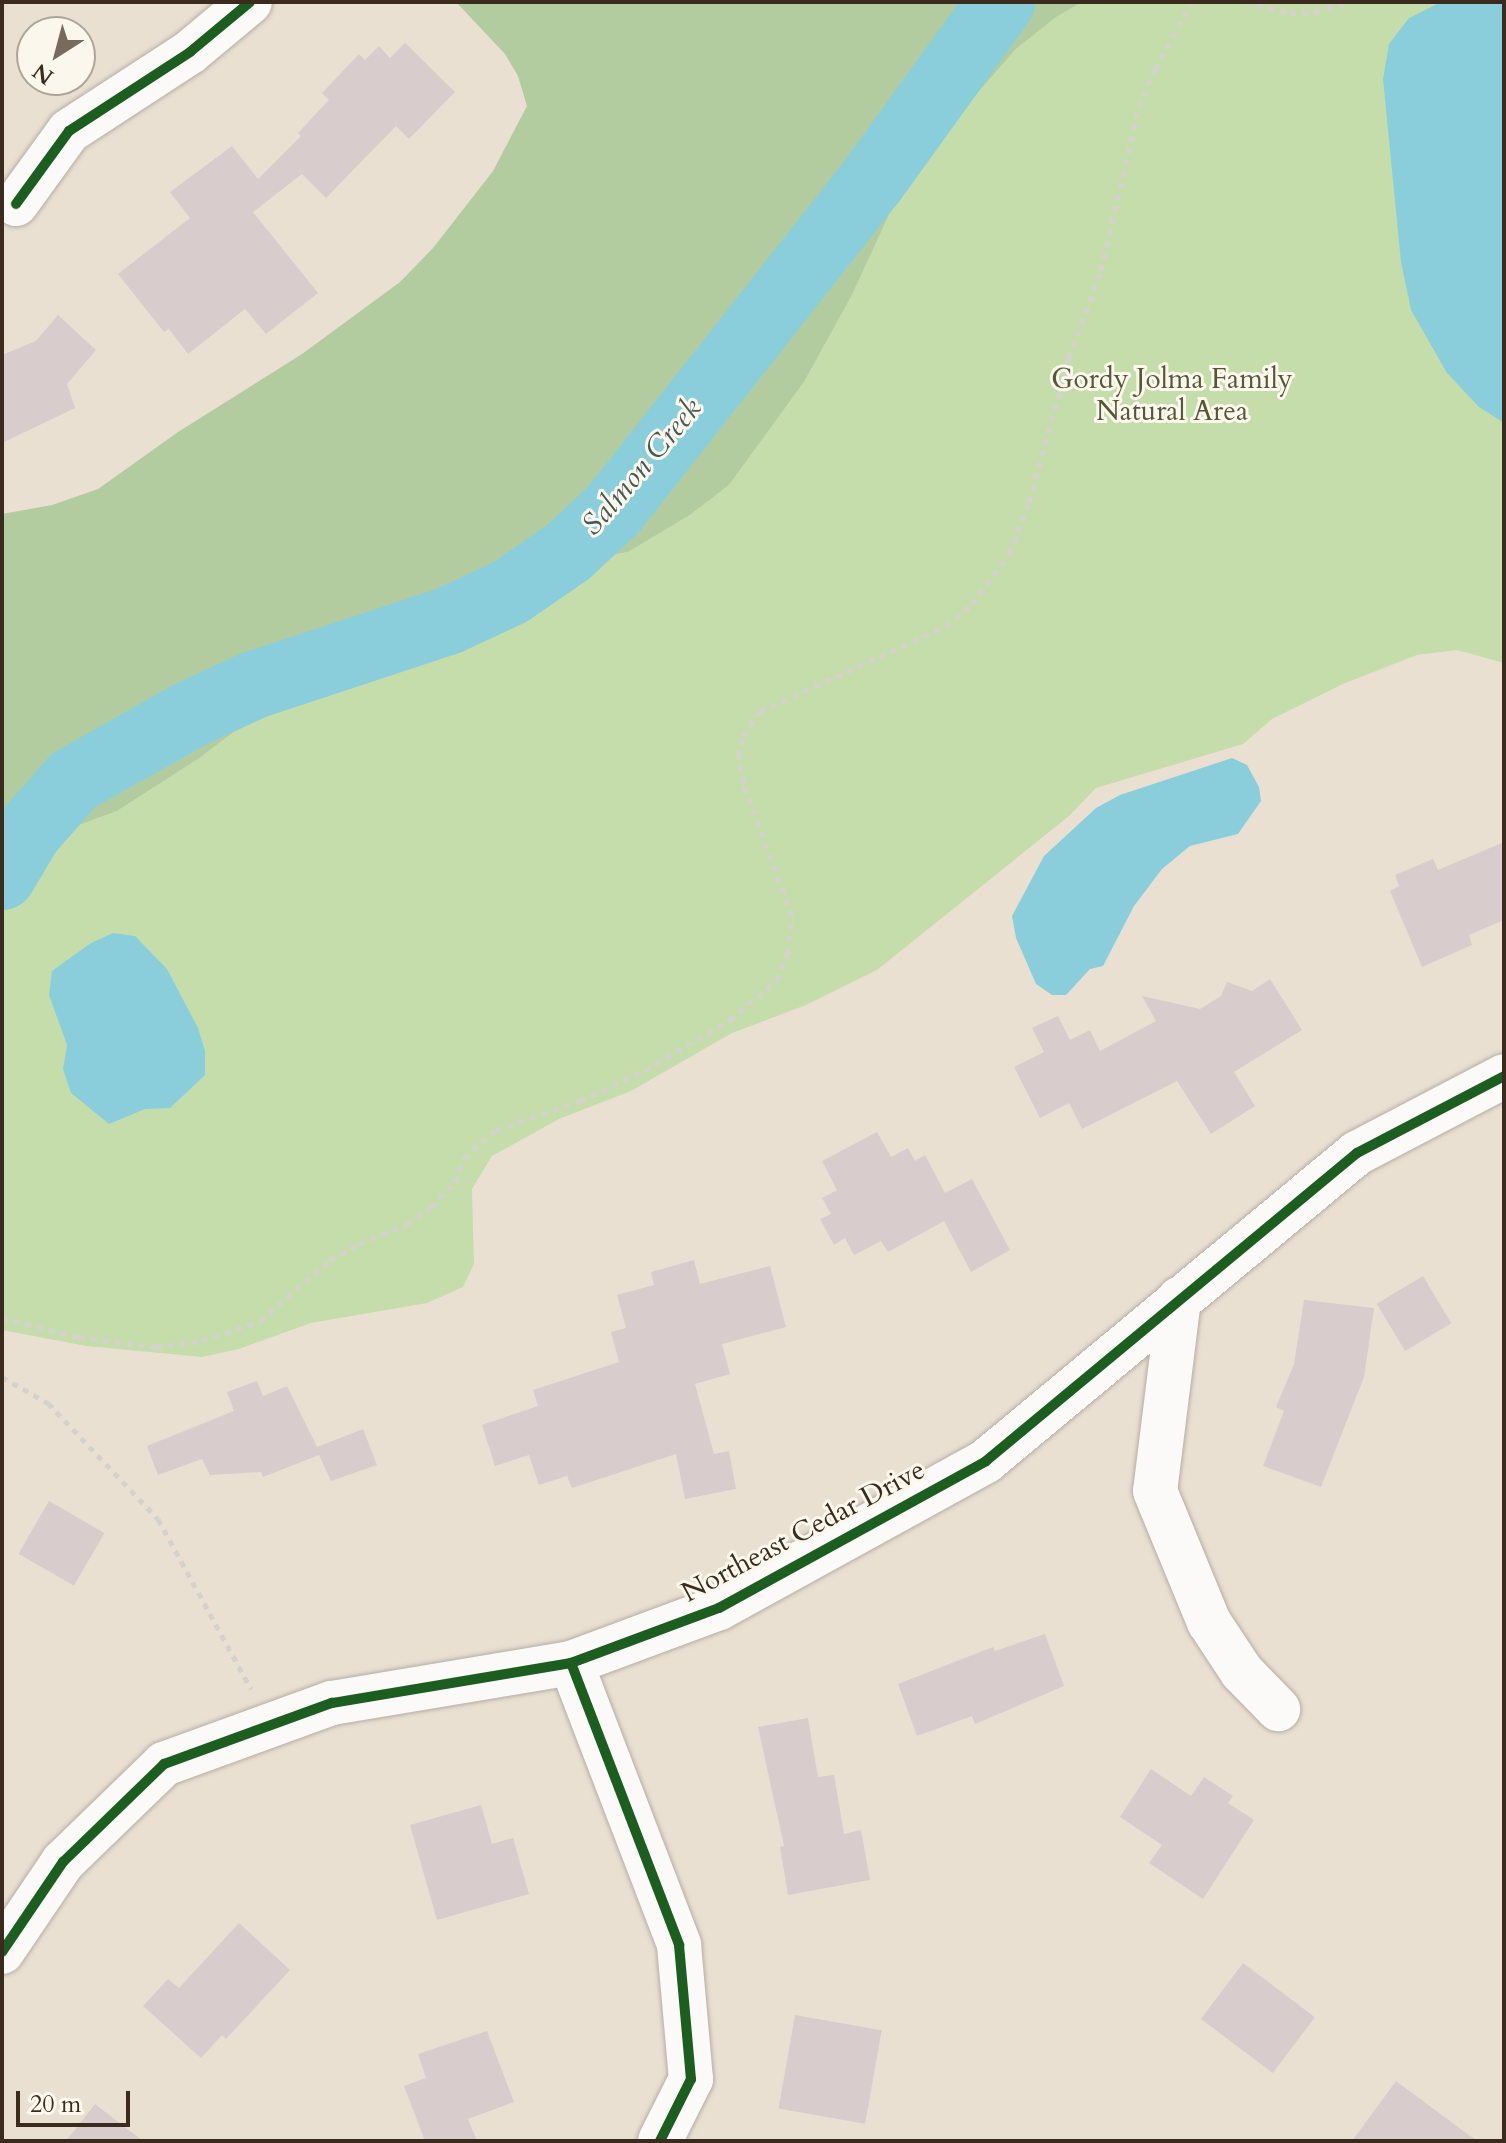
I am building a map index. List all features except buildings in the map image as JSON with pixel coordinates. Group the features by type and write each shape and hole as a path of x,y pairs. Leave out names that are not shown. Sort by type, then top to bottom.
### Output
{"street":[{"path":"16,204 69,131 190,52 250,2"},
{"name":"Northeast Cedar Drive","path":"2,1952 63,1862 164,1764 332,1703 571,1663 719,1608 986,1461 1357,1153 1504,1076"},
{"path":"1179,1299 1155,1491 1209,1622 1242,1672 1278,1709"},
{"path":"571,1663 679,1945 691,2079 660,2141"}],"path":[{"path":"2,1318 79,1337 156,1347 202,1341 260,1321 330,1260 407,1224 431,1207 454,1182 464,1158 496,1130 580,1101 645,1070 730,1020 777,980 787,953 792,916 743,783 738,756 743,736 760,712 946,626 972,604 1009,554 1029,502 1069,358 1101,270 1139,107 1155,69 1192,2"},
{"path":"1245,2 1290,13 1315,12 1350,2"},
{"path":"2,1377 48,1403 158,1519 270,1725"}],"green space":[{"path":"456,2 1082,2 1056,17 1016,49 952,122 894,204 852,295 804,382 729,485 690,515 628,552 542,568 337,654 198,759 117,811 47,837 2,844 2,514 52,505 98,489 178,432 302,354 400,282 433,248 493,171 527,106 518,76 505,54"},
{"name":"Gordy Jolma Family Natural Area","path":"1082,2 1504,2 1504,663 1457,650 1417,655 1343,684 1272,719 1243,744 1096,788 1069,816 877,970 806,1005 732,1033 631,1091 559,1119 492,1156 472,1189 474,1264 463,1287 427,1303 311,1323 239,1349 202,1357 86,1346 2,1330 2,844 47,837 117,811 198,759 337,654 542,568 628,552 690,515 729,485 804,382 852,295 894,204 952,122 1016,49 1055,17"}],"water":[{"path":"1441,2 1504,2 1504,423 1479,407 1447,373 1411,310 1401,262 1383,79 1389,44 1409,18"},
{"path":"1232,758 1247,765 1259,787 1261,801 1238,834 1190,846 1162,869 1134,906 1103,966 1090,969 1066,995 1052,995 1036,984 1016,938 1012,916 1044,856 1096,808 1120,795"},
{"path":"113,933 135,936 167,969 198,1028 205,1051 205,1075 170,1108 145,1109 109,1124 71,1093 63,1069 67,1045 49,995 52,971 91,943"}],"waterway":[{"name":"Salmon Creek","path":"2,876 28,832 74,780 191,714 254,685 448,621 510,592 568,552 613,510 872,181 1001,2"}],"cycle path":[{"path":"16,204 69,131 190,52 250,2"},
{"path":"2,1952 63,1862 164,1764 332,1703 571,1663 719,1608 986,1461 1357,1153 1504,1076"},
{"path":"571,1663 679,1945 691,2079 660,2141"}]}
